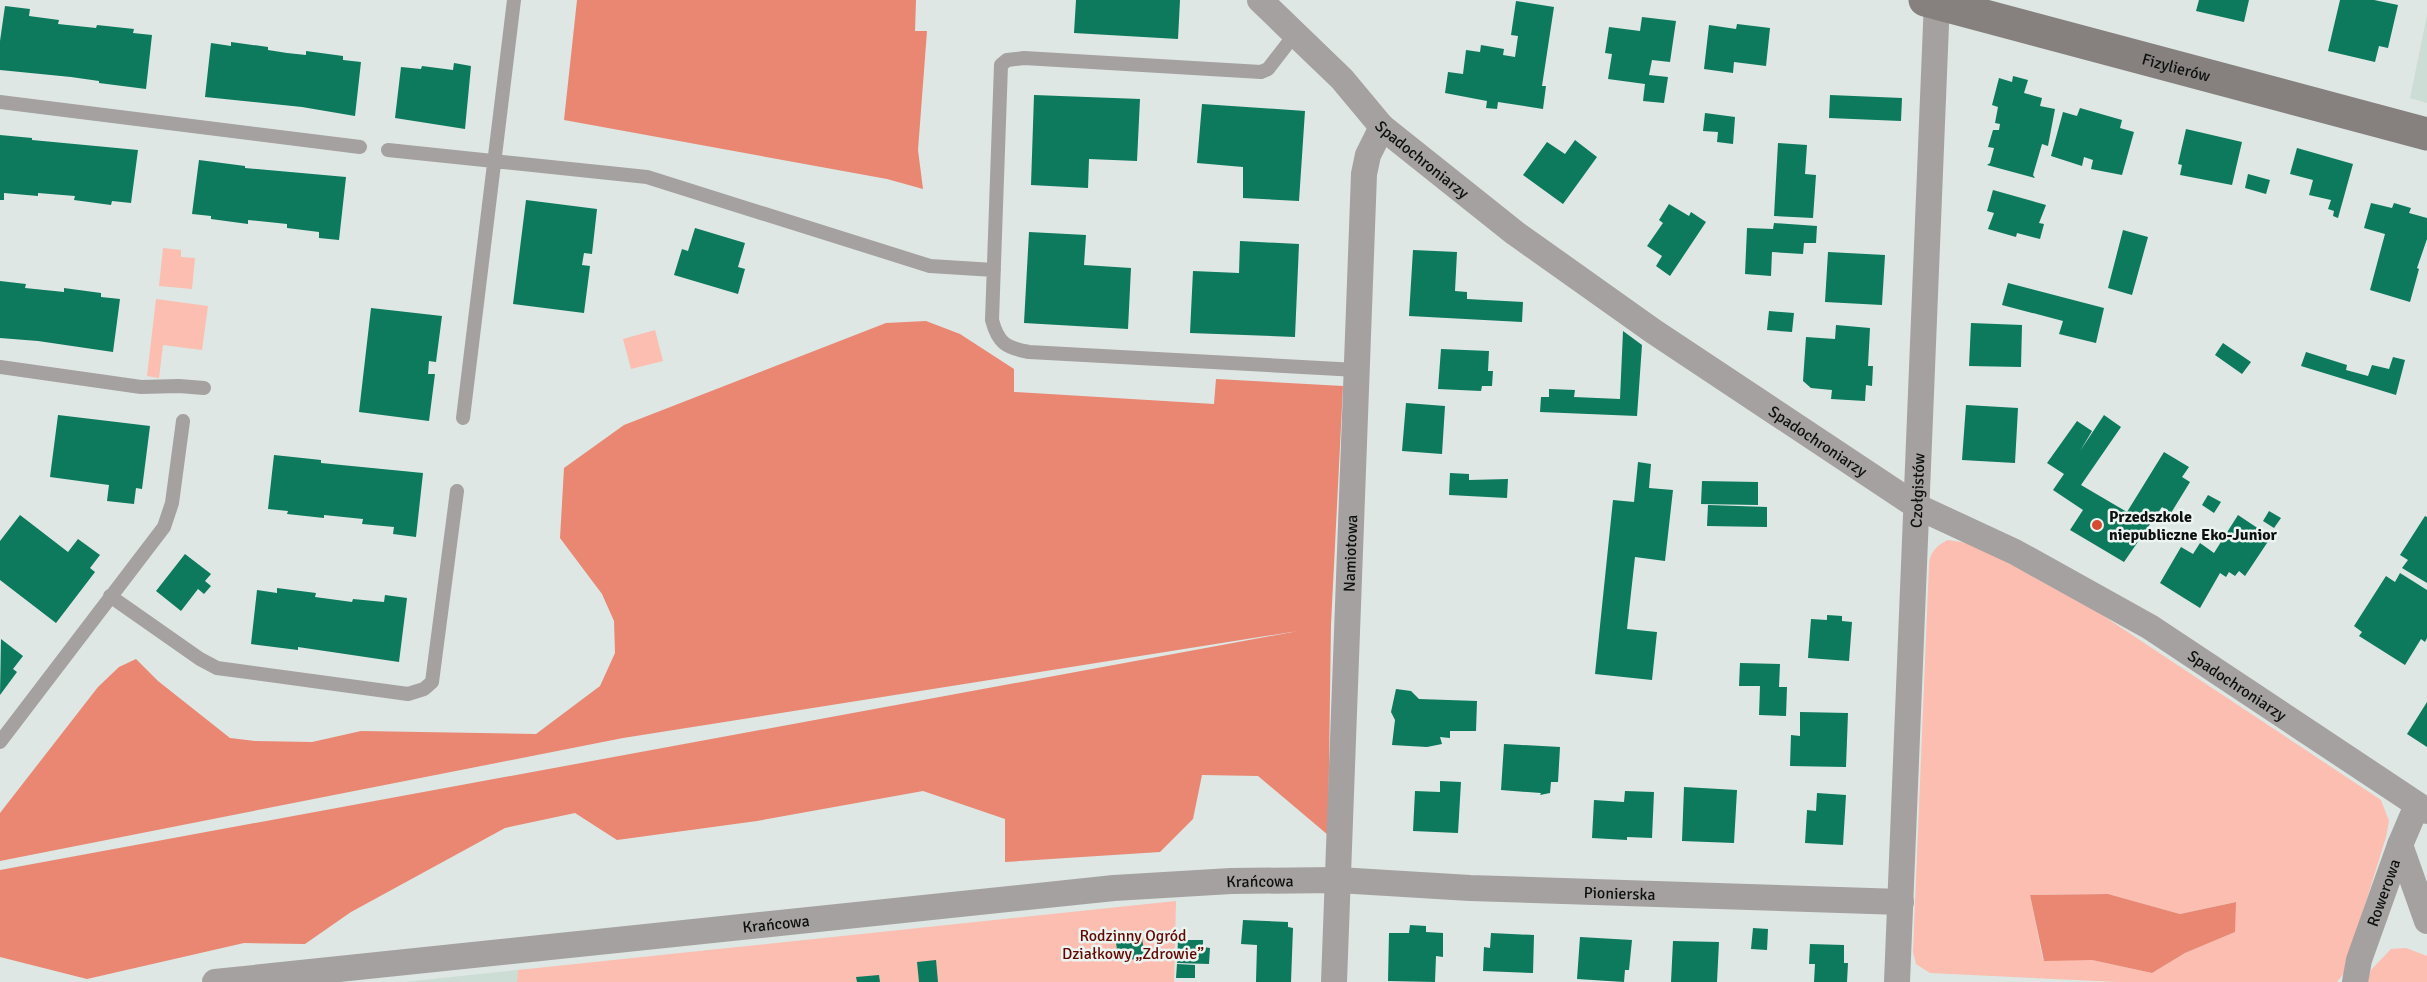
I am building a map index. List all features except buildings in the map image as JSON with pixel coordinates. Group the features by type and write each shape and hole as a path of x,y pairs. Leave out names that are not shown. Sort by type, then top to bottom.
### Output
{"street":[{"name":"Spadochroniarzy","path":"1260,0 1342,79 1382,127 1533,246 1653,331 1918,507 2015,552 2150,627 2422,808"},
{"name":"Fizylierów","path":"1933,1 2427,134"},
{"name":"Czołgistów","path":"1897,982 1918,507 1933,1"},
{"name":"Namiotowa","path":"1334,982 1364,174 1368,155 1382,127"},
{"name":"Rowerowa","path":"2355,982 2359,960 2400,845 2422,808"},
{"path":"2400,845 2427,921"},
{"name":"Pionierska","path":"1338,880 1470,888 1900,902"},
{"name":"Krańcowa","path":"215,982 1114,888 1231,881 1338,880"}],"lane":[{"path":"463,418 514,0"},
{"path":"1295,34 1268,69 1261,72 1024,58 1007,60 1001,65 992,320 996,336 1005,345 1017,350 1357,370"},
{"path":"0,102 360,147"},
{"path":"388,150 647,177 930,266 993,270"},
{"path":"0,367 141,387 204,388"},
{"path":"0,742 164,526 172,503 183,421"},
{"path":"110,596 200,659 217,668 408,694 419,691 432,682 457,491"}],"shaded area":[{"path":"577,0 916,0 915,31 927,31 918,150 923,189 887,179 564,120"},
{"path":"2427,15 2427,103 2410,98"},
{"path":"926,321 960,334 1014,369 1014,392 1214,404 1216,379 1343,386 1331,625 1328,835 1258,776 1202,775 1193,819 1160,852 1005,862 1005,819 923,791 757,821 617,840 575,813 505,828 351,912 305,944 244,943 87,979 0,957 0,870 1298,631 623,738 0,861 0,813 98,687 119,667 136,659 158,681 230,738 312,742 361,731 536,734 600,686 615,653 614,621 602,594 560,538 564,468 624,425 886,323"},
{"path":"2108,894 2180,914 2236,902 2235,932 2185,953 2152,973 2092,960 2044,961 2030,895"},
{"path":"518,970 517,982 404,982"}],"green space":[{"path":"163,248 181,250 181,257 195,258 192,289 159,286"},
{"path":"156,299 208,306 202,350 163,345 159,378 147,376"},
{"path":"655,330 663,361 631,369 623,339"},
{"path":"1948,540 1974,544 2099,613 2381,800 2389,821 2386,837 2344,973 2337,982 2118,982 1930,973 1916,964 1913,952 1929,564 1933,552","holes":["2108,894 2180,914 2235,902 2235,932 2185,953 2152,973 2092,960 2043,960 2030,895"]},
{"name":"Rodzinny Ogród Działkowy „Zdrowie”","path":"1176,901 1174,982 517,982 518,970"},
{"path":"2406,948 2427,956 2427,982 2367,982 2371,970 2391,949"}],"place":[{"name":"Przedszkole niepubliczne Eko-Junior","path":"2097,525"}]}
